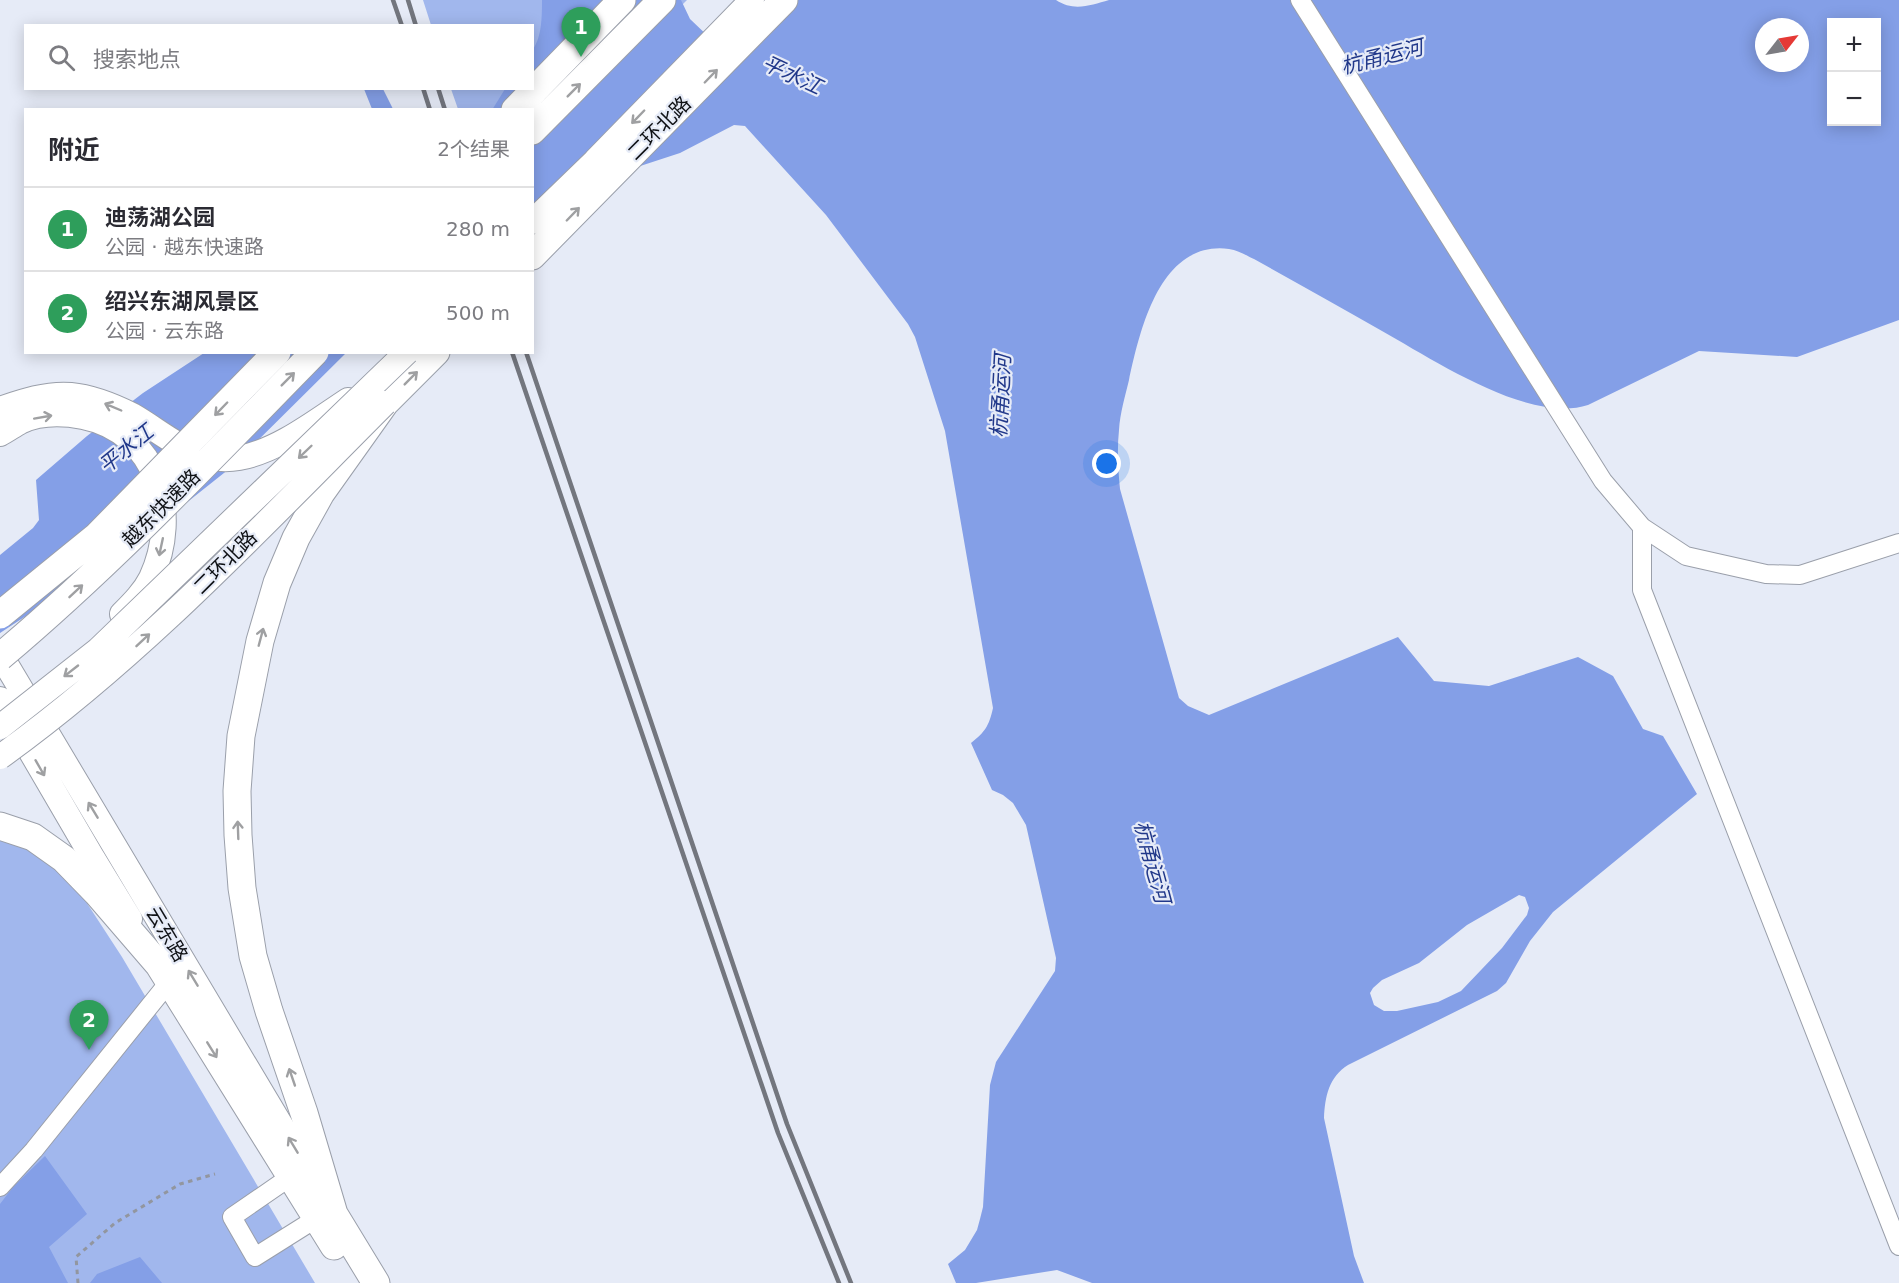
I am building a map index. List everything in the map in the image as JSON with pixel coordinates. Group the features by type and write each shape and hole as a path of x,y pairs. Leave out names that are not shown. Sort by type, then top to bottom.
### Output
{"highway":[{"path":"517,108 622,0"},
{"path":"534,129 662,0"},
{"name":"二环北路","path":"534,254 784,0"},
{"name":"越东快速路","path":"0,615 97,536 275,354"},
{"name":"越东快速路","path":"0,656 43,621 129,541 313,354"},
{"name":"二环北路","path":"385,403 434,354"},
{"path":"356,1283 325,1216 304,1113 253,956 242,888 237,791 241,736 260,641 277,583 296,538 321,493 385,403"},
{"path":"0,826 33,837 64,859 97,893 164,973 290,1177 325,1216 376,1283"}],"main road":[{"name":"二环北路","path":"534,220 595,162 752,0"},
{"name":"二环北路","path":"0,727 98,650 405,354"},
{"path":"0,409 38,397 72,395 107,404 132,416 192,453 214,459 240,458 263,451 300,432 387,373"},
{"name":"二环北路","path":"0,757 44,725 113,668 204,584 385,403"},
{"path":"0,434 20,422 43,416 66,414 90,418 119,431 138,449 152,468 161,489 165,510 164,532 159,555 150,579 138,598 116,620 98,650"},
{"name":"云东路","path":"0,656 325,1216"},
{"name":"云东路","path":"0,699 91,855 164,973"}],"street":[{"path":"1300,0 1603,481 1642,527 1686,556 1766,574 1800,575 1899,543"},
{"path":"1642,527 1642,590 1899,1246"},
{"path":"0,1187 34,1150 164,973"},
{"path":"290,1177 232,1217 255,1257 325,1216"}],"path":[{"path":"78,1283 76,1257 115,1223 180,1184 215,1174"}],"shaded area":[{"path":"423,0 687,0 534,153 534,108 458,108 451,90 534,90 534,24 431,24"},
{"path":"0,836 30,847 55,865 81,894 122,957 315,1283 0,1283"}],"water":[{"path":"542,0 681,0 690,19 712,40 796,0 1056,0 1076,7 1109,0 1899,0 1899,320 1797,357 1699,351 1588,405 1564,408 1538,406 1482,386 1254,259 1229,249 1205,250 1186,259 1170,273 1157,292 1147,314 1120,417 1118,467 1120,489 1179,698 1188,706 1209,715 1398,637 1434,681 1489,686 1578,657 1613,676 1643,729 1663,736 1697,794 1553,912 1530,941 1506,983 1497,991 1348,1065 1336,1075 1327,1095 1324,1118 1354,1256 1364,1283 1092,1283 1057,1270 976,1283 956,1283 948,1264 965,1250 977,1230 983,1207 990,1085 996,1062 1055,971 1056,958 1026,825 1013,803 992,790 971,743 986,728 993,708 945,431 915,337 908,324 826,215 745,126 734,125 680,153 628,170 534,216 534,108 493,108 504,90 534,90 534,47 540,32","holes":["1519,895 1525,897 1529,908 1527,915 1502,948 1461,991 1438,1002 1397,1011 1384,1011 1374,1005 1370,993 1382,980 1419,963 1467,925"]},
{"path":"364,90 384,90 392,108 372,108"},
{"name":"平水江","path":"202,354 345,354 229,469 127,550 0,633 0,555 33,528 39,520 36,480 87,436 143,393"},
{"path":"45,1156 87,1214 49,1247 68,1283 0,1283 0,1204 13,1187"},
{"path":"140,1257 162,1283 90,1283 97,1274"}],"railway":[{"path":"393,0 401,24"},
{"path":"408,0 415,24"},
{"path":"424,90 429,108"},
{"path":"439,90 444,108"},
{"path":"513,354 778,1133 839,1283"},
{"path":"527,354 787,1124 851,1283"}],"place":[{"name":"迪荡湖公园","path":"581,57"},
{"name":"绍兴东湖风景区","path":"89,1050"}],"water label":[{"name":"杭甬运河","path":"1382,57"},
{"name":"杭甬运河","path":"1001,396"},
{"name":"杭甬运河","path":"1152,862"}]}
